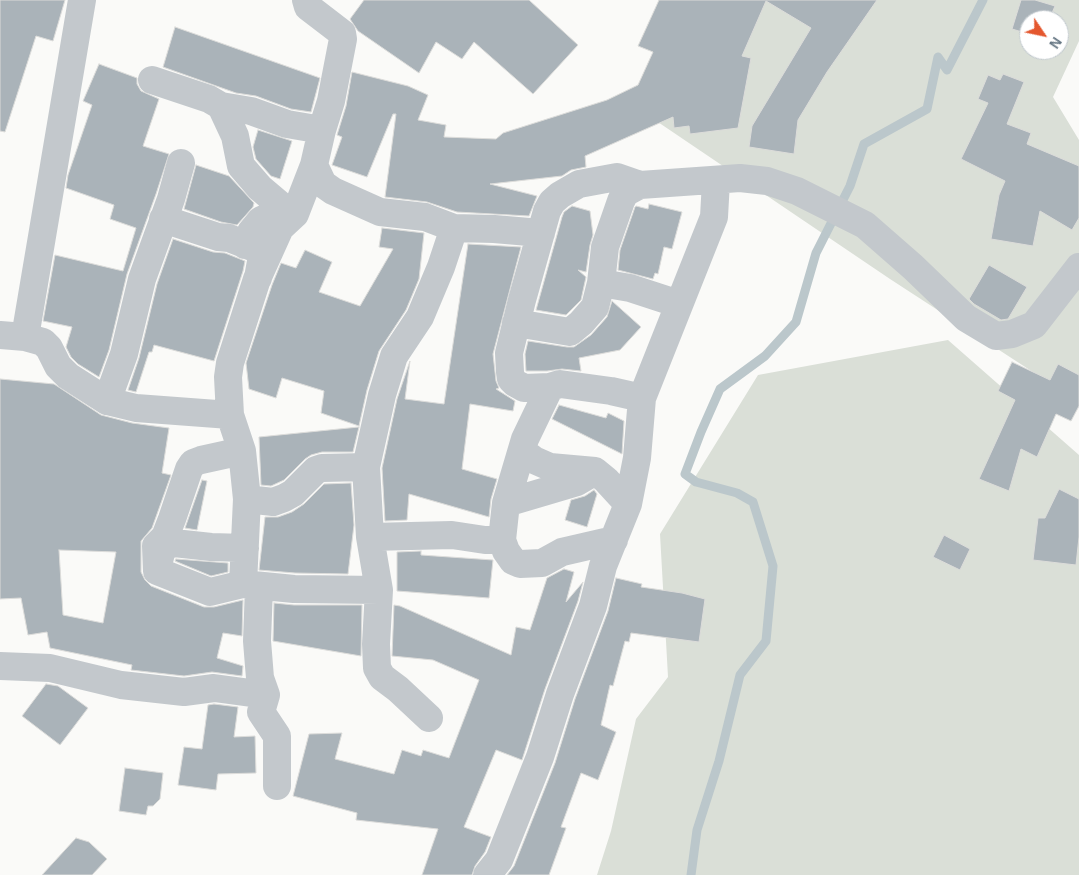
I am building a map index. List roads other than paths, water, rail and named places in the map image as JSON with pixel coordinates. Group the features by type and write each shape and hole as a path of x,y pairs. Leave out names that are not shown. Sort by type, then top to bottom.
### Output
{"street":[{"path":"82,0 12,336 43,342 50,348 58,366 68,376 108,401 136,408 230,414"},
{"path":"257,279 280,228 294,215 314,165 331,101 342,39 342,32 308,6 306,0"},
{"path":"152,80 208,99 221,106 251,111 287,124 322,130"},
{"path":"221,106 235,136 241,166 260,188 294,215"},
{"path":"108,401 124,354 142,279 171,199 181,163"},
{"path":"314,165 323,184 340,196 380,212 425,216 454,228 494,228 541,233"},
{"path":"642,398 611,391 560,384 550,387 524,388 511,379 509,353 541,233 552,202 579,184 617,178 640,185 740,178 767,181 797,191 865,225 913,266 966,318 996,336 1012,334 1034,325 1079,267"},
{"path":"487,875 499,860 540,758 560,694 593,606 603,566 628,504 637,458 642,398 714,217 716,181"},
{"path":"516,323 570,332 582,323 595,307 601,283 605,247 621,202 625,194 640,185"},
{"path":"245,245 251,232 261,220 275,214 294,215"},
{"path":"163,219 218,237 229,238 261,251 262,256 257,279 230,363 228,377 230,414 242,451 248,499 245,548 251,585 260,678 266,696 261,712 278,736 276,786"},
{"path":"429,718 382,677 377,668 378,590 370,537 366,467 382,395 394,356 420,316 441,267 454,228"},
{"path":"601,283 630,288 679,304"},
{"path":"550,387 525,439 506,503 502,540 506,551 513,561 520,564 542,563 562,552 614,540"},
{"path":"157,571 156,546 164,537 172,519 189,468 193,463 201,460 242,451"},
{"path":"519,462 534,460 550,467 595,471 628,504"},
{"path":"519,462 542,494"},
{"path":"248,499 273,502 284,498 293,493 316,470 322,468 366,467"},
{"path":"506,503 542,494 577,482 595,471"},
{"path":"370,537 452,535 486,540 502,540"},
{"path":"157,571 161,553 167,545 174,543 245,548"},
{"path":"157,571 210,592 251,585 322,590 378,590"},
{"path":"0,666 50,668 121,684 166,690 184,692 214,688 266,696"}],"waterway":[{"path":"691,875 697,830 719,761 740,675 766,641 773,566 753,502 737,493 696,482 685,474 720,389 765,356 796,322 816,253 850,186 864,144 927,109 938,57 947,70 983,0"}]}
